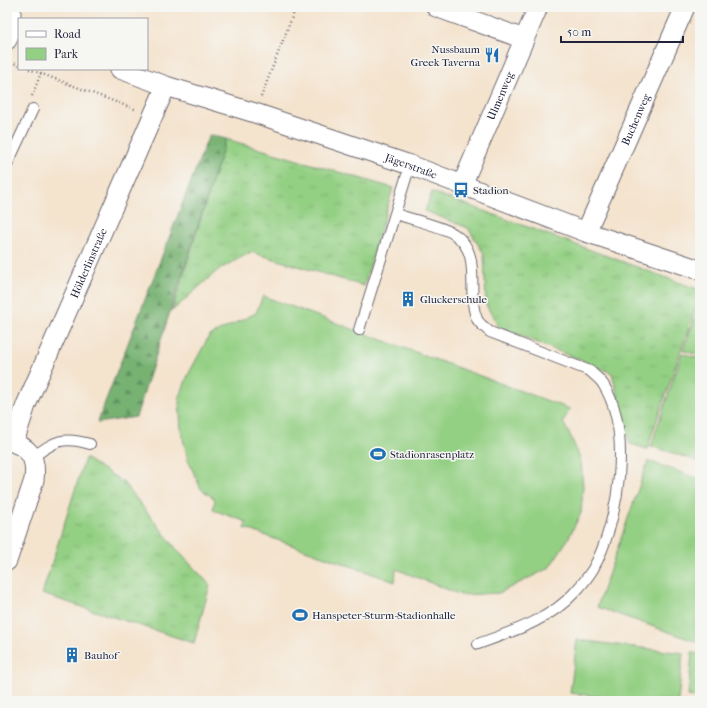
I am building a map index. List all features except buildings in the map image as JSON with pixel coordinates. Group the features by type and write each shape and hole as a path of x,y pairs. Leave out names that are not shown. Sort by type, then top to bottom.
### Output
{"street":[{"path":"11,7 12,33"},
{"path":"436,7 524,39"},
{"name":"Ulmenweg","path":"462,185 538,7"},
{"name":"Buchenweg","path":"586,232 685,7"},
{"name":"Jägerstraße","path":"123,70 166,86 255,113 410,165 586,232 700,270"},
{"name":"Hölderlinstraße","path":"10,441 166,86"},
{"path":"7,561 34,480 36,466 33,457 27,450 10,441"}],"lane":[{"path":"7,165 33,109"},
{"path":"359,330 410,165"},
{"path":"396,214 453,233 465,243 472,260 474,303 477,320 490,332 590,371 602,383 614,412 619,439 619,473 614,509 607,535 593,569 574,594 550,612 516,630 478,644"},
{"path":"33,457 56,441 76,440 90,444"}],"path":[{"path":"255,113 296,7"},
{"path":"7,61 18,65"},
{"path":"32,70 153,117"},
{"path":"33,109 28,106 41,73"}],"green space":[{"path":"209,135 226,139 136,417 97,423"},
{"path":"226,139 393,188 364,286 251,252 218,270 172,311"},
{"path":"432,192 700,290 700,295 647,449 630,444 612,373 499,327 486,305 484,254 468,228 425,211"},
{"path":"263,296 570,409 563,422 581,461 583,488 581,513 568,539 549,568 499,593 461,595 396,569 395,582 244,528 247,522 213,510 215,499 201,489 188,460 181,430 179,399 188,375 209,336 256,313"},
{"path":"700,303 700,356 683,350"},
{"path":"682,353 700,359 700,462 651,446"},
{"path":"85,458 123,482 179,552 210,585 194,643 42,594"},
{"path":"648,461 700,479 700,643 597,607"},
{"path":"577,640 683,653 678,701 637,701 570,693"},
{"path":"692,652 700,655 700,698 688,696"}],"place":[{"name":"Nussbaum Greek Taverna","path":"492,55"},
{"name":"Stadion","path":"461,190"},
{"name":"Gluckerschule","path":"408,299"},
{"name":"Stadionrasenplatz","path":"378,454"},
{"name":"Hanspeter-Sturm-Stadionhalle","path":"300,615"},
{"name":"Bauhof","path":"72,655"}]}
